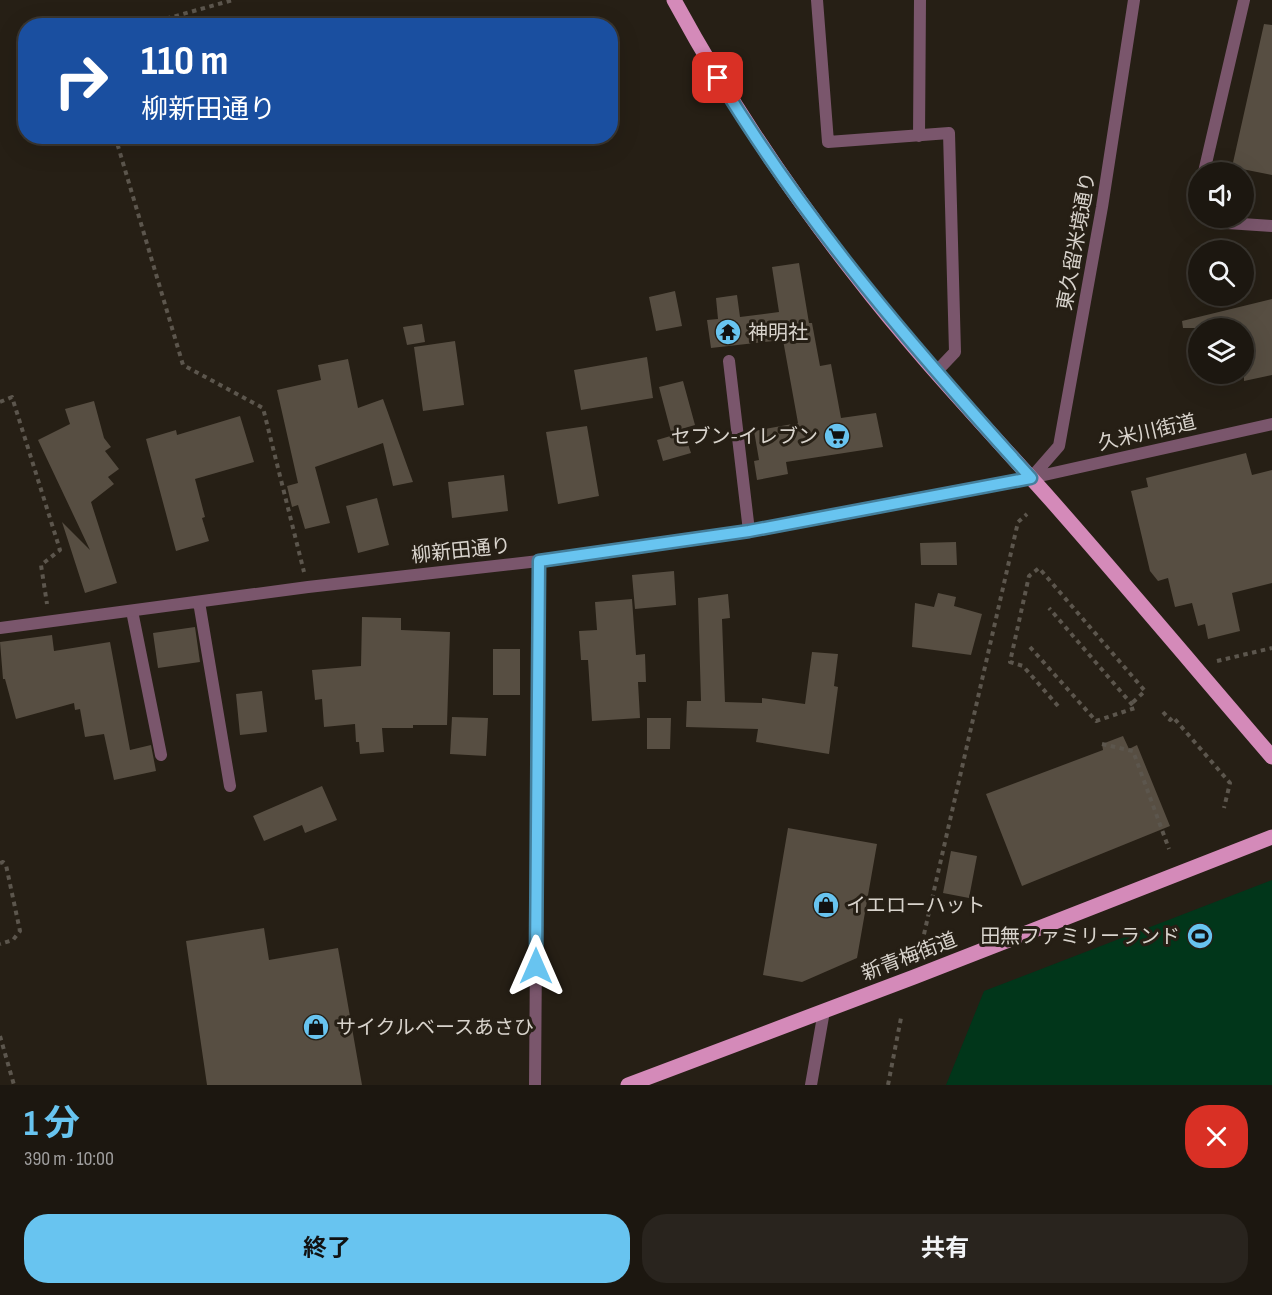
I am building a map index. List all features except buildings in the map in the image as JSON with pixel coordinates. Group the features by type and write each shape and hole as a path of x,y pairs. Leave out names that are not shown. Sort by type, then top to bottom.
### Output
{"main road":[{"path":"674,0 729,95 794,192 855,275 936,372 1031,478 1272,757"},
{"name":"新青梅街道","path":"628,1085 1272,837"}],"street":[{"path":"817,0 828,142 949,133 955,352 936,372"},
{"path":"919,135 920,0"},
{"name":"東久留米境通り","path":"1031,478 1059,446 1102,207 1134,0"},
{"path":"1206,162 1244,0"},
{"path":"1254,225 1272,226"},
{"path":"729,361 749,531"},
{"name":"久米川街道","path":"1031,478 1272,424"},
{"name":"柳新田通り","path":"0,628 308,587 539,561 749,531 1031,478"},
{"path":"535,1085 539,561"},
{"path":"199,602 230,786"},
{"path":"132,611 161,755"},
{"path":"812,1085 824,1011"}],"path":[{"path":"167,18 229,0"},
{"path":"117,144 183,365 263,408 308,587"},
{"path":"0,402 12,397 60,550 40,565 51,622"},
{"path":"922,943 1018,522 1027,514"},
{"path":"1058,706 1023,666 1010,662 1029,576 1039,568 1145,691 1131,704"},
{"path":"1030,647 1096,721 1135,708 1049,608"},
{"path":"1216,661 1272,648"},
{"path":"1163,712 1170,720 1173,717 1230,783 1224,808"},
{"path":"1102,744 1133,751 1168,849"},
{"path":"1137,777 1142,775"},
{"path":"0,862 6,864 20,931 13,940 0,944"},
{"path":"888,1085 901,1018"},
{"path":"0,1036 14,1085"}],"green space":[{"name":"田無ファミリーランド","path":"1272,880 1272,1085 946,1085 984,991"}],"place":[{"name":"神明社","path":"728,332"},
{"name":"セブン-イレブン","path":"837,436"},
{"name":"イエローハット","path":"826,905"},
{"name":"田無ファミリーランド","path":"1200,936"},
{"name":"サイクルベースあさひ","path":"316,1027"}],"route":[{"path":"536,966 539,561 749,531 1031,478 936,372 855,275 794,192 718,78"}]}
